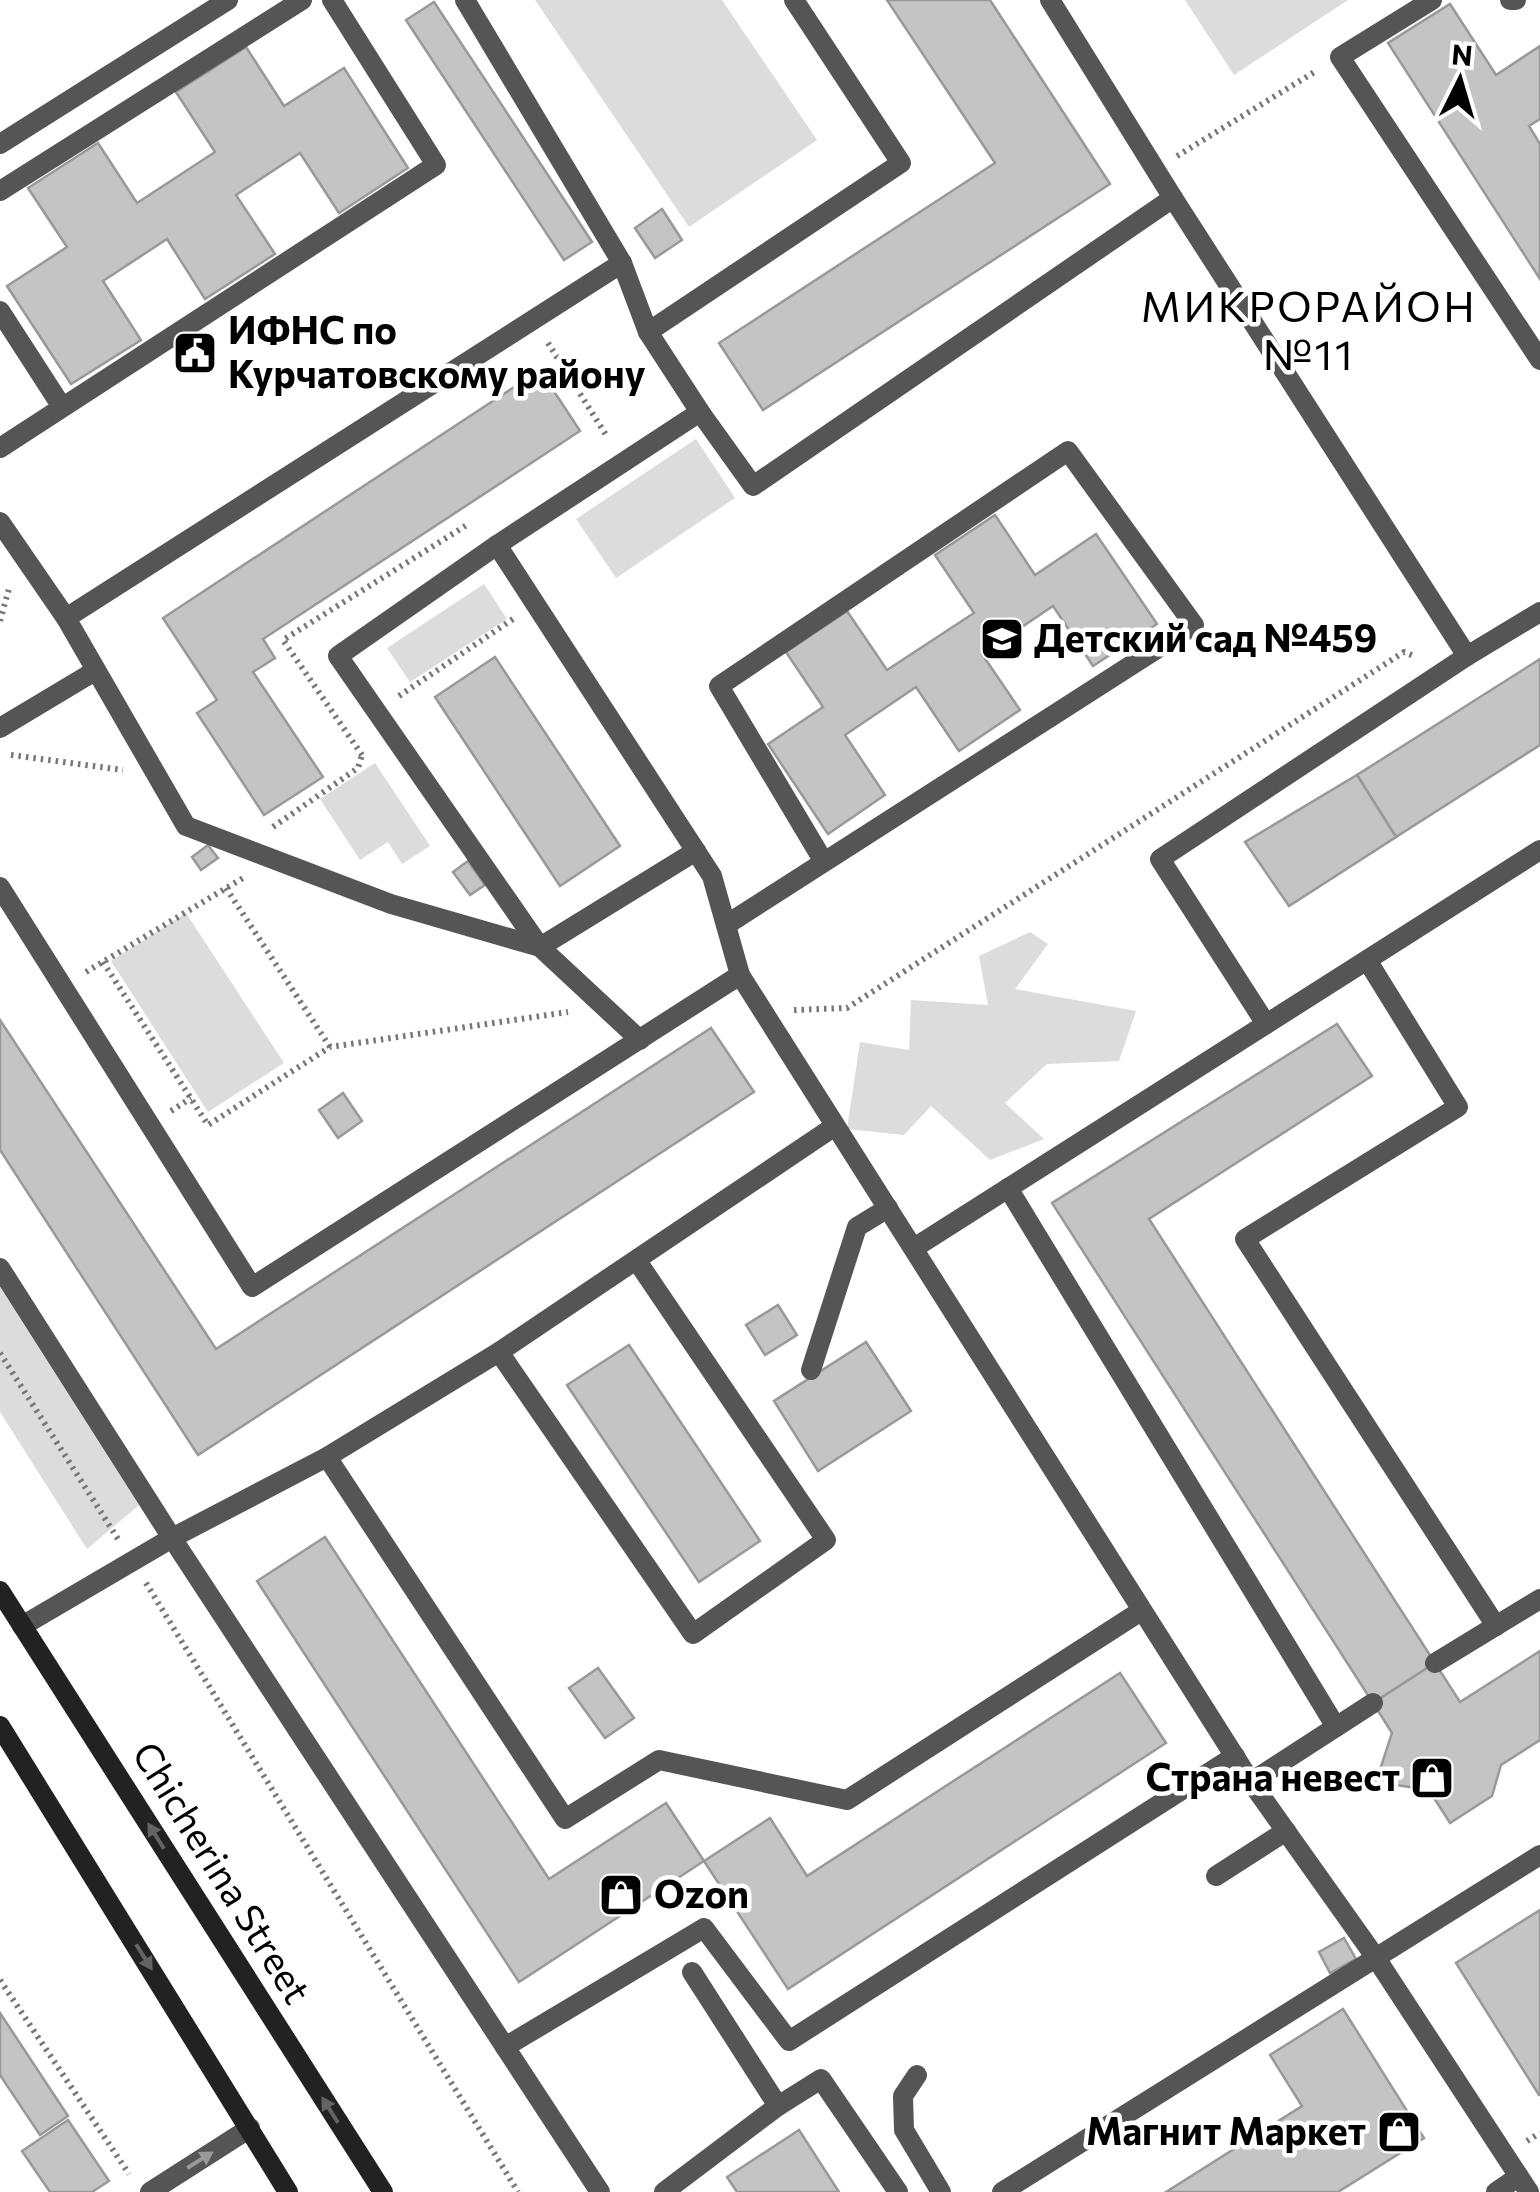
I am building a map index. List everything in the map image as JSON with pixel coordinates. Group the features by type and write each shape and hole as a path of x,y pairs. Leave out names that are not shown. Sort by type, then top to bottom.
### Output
{"main road":[{"name":"Chicherina Street","path":"0,1591 383,2192"},
{"path":"0,1726 288,2192"}],"lane":[{"path":"0,144 228,0"},
{"path":"0,191 302,0"},
{"path":"0,448 436,165 332,0"},
{"path":"464,0 622,263 648,332 753,486 1173,198"},
{"path":"648,332 901,164 794,0"},
{"path":"1050,0 1467,656"},
{"path":"1432,0 1340,57 1540,360"},
{"path":"66,618 622,263"},
{"path":"0,312 62,407"},
{"path":"640,1040 540,947 338,656 497,545 700,412"},
{"path":"726,926 1194,625 1068,451 719,686 824,862"},
{"path":"0,522 66,618 186,826 391,904 540,947 696,851"},
{"path":"497,545 712,876 740,976 1251,1782 1376,1958 1524,2184 1496,2192"},
{"path":"1266,1024 1160,860 1467,656 1540,612"},
{"path":"0,728 95,671"},
{"path":"914,1248 1540,850"},
{"path":"0,887 252,1288 740,976"},
{"path":"1367,960 1458,1107 1246,1239 1496,1626"},
{"path":"22,1626 172,1538 328,1457 499,1352 835,1126"},
{"path":"1008,1188 1336,1727"},
{"path":"811,1370 858,1226 888,1208"},
{"path":"499,1352 693,1634 826,1540 637,1261"},
{"path":"0,1268 600,2192"},
{"path":"328,1457 566,1819 659,1760 847,1800 1141,1611"},
{"path":"1435,1664 1540,1599"},
{"path":"1251,1782 1373,1704"},
{"path":"505,2047 704,1928 789,2040 1235,1756"},
{"path":"1216,1876 1286,1831"},
{"path":"1002,2192 1540,1855"},
{"path":"692,1972 778,2106"},
{"path":"917,2075 904,2096 904,2130 941,2192"},
{"path":"664,2192 778,2106 821,2079 898,2192"},
{"path":"150,2192 250,2128"}],"path":[{"path":"1155,170 1340,57"},
{"path":"534,321 624,462"},
{"path":"243,848 358,768 376,711 536,604"},
{"path":"763,1011 847,1008 1404,652 1446,670"},
{"path":"0,754 156,774"},
{"path":"63,986 274,859"},
{"path":"226,888 330,1048"},
{"path":"102,962 208,1125 330,1048 604,1006"},
{"path":"0,1352 518,2192"},
{"path":"0,1980 130,2176"}],"shaded area":[{"path":"535,0 722,0 817,140 689,227"},
{"path":"1185,0 1348,0 1234,75"},
{"path":"696,439 735,498 616,578 576,519"},
{"path":"484,584 507,619 410,682 387,648"},
{"path":"375,763 430,846 402,864 388,842 360,860 320,799"},
{"path":"186,913 284,1063 208,1112 111,961"},
{"path":"1030,932 1048,944 1015,989 1136,1011 1119,1061 1047,1064 1005,1103 1044,1139 990,1160 931,1106 904,1135 847,1129 860,1042 909,1050 911,1000 988,1005 979,956"},
{"path":"0,1287 139,1505 87,1549 0,1412"}],"building":[{"path":"887,0 990,0 1110,184 763,410 719,343 995,163"},
{"path":"434,2 592,242 564,260 406,20"},
{"path":"1450,4 1496,75 1540,46 1540,119 1529,126 1540,144 1540,279 1388,43"},
{"path":"246,47 284,106 344,68 408,168 339,213 300,153 236,195 275,254 205,299 167,239 103,281 141,340 71,384 7,286 67,247 28,188 98,143 137,203 215,152 176,92"},
{"path":"662,209 682,240 655,258 635,228"},
{"path":"540,370 580,431 263,639 275,658 253,672 323,777 264,815 197,713 217,700 163,618"},
{"path":"995,515 1035,575 1096,534 1157,624 1093,666 1053,606 982,654 1020,710 959,751 916,687 845,735 885,795 828,834 768,744 823,707 786,652 847,611 887,670 974,613 935,555"},
{"path":"495,657 620,846 560,886 435,697"},
{"path":"1540,659 1540,745 1396,837 1357,775"},
{"path":"1357,775 1396,837 1289,906 1245,842"},
{"path":"208,845 218,858 201,870 192,857"},
{"path":"468,861 485,885 470,895 453,872"},
{"path":"0,1020 216,1349 711,1028 754,1092 198,1455 0,1150"},
{"path":"1337,1024 1372,1076 1149,1219 1435,1663 1373,1703 1052,1203"},
{"path":"343,1093 362,1121 338,1138 319,1110"},
{"path":"778,1305 797,1335 765,1355 746,1325"},
{"path":"866,1342 911,1411 818,1471 774,1401"},
{"path":"629,1345 760,1541 699,1582 567,1385"},
{"path":"325,1537 549,1879 666,1803 704,1861 519,1982 257,1581"},
{"path":"1540,1651 1540,1740 1501,1765 1492,1796 1450,1823 1429,1790 1376,1782 1392,1733 1373,1703 1435,1663 1460,1702"},
{"path":"598,1668 634,1718 605,1738 569,1688"},
{"path":"1120,1673 1166,1743 788,1989 704,1861 770,1818 807,1876"},
{"path":"1540,1910 1540,2095 1539,2095 1456,1963"},
{"path":"1344,1938 1356,1959 1330,1973 1319,1952"},
{"path":"1343,2009 1424,2138 1338,2192 1166,2192 1302,2106 1270,2055"},
{"path":"0,2013 68,2116 40,2135 0,2075"},
{"path":"68,2120 109,2181 92,2192 50,2192 22,2151"},
{"path":"799,2130 839,2192 737,2192 727,2177"}],"place":[{"name":"ИФНС по Курчатовскому району","path":"195,353"},
{"name":"Детский сад №459","path":"1002,639"},
{"name":"Страна невест","path":"1432,1778"},
{"name":"Ozon","path":"621,1895"},
{"name":"Магнит Маркет","path":"1399,2132"}],"district":[{"name":"МИКРОРАЙОН №11","path":"1309,331"}]}
